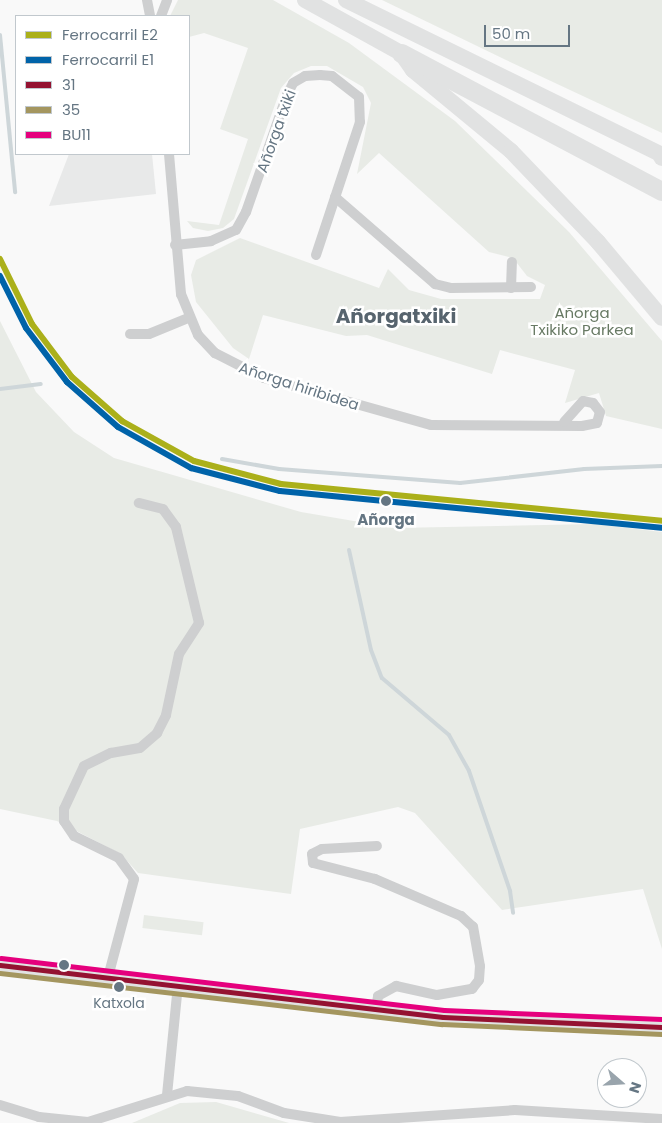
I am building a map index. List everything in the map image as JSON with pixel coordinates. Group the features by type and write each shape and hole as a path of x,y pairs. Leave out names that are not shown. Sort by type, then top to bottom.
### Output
{"highway":[{"path":"401,53 662,191"}],"main road":[{"path":"304,0 401,53 413,70 474,117 553,193 662,318"},
{"path":"346,0 662,155"}],"street":[{"path":"147,0 150,15"},
{"path":"161,15 167,0"},
{"name":"Añorga txiki","path":"175,245 211,241 236,230 246,212 287,95 306,76 332,76 359,97 360,122 316,255"},
{"name":"Añorga hiribidea","path":"168,155 175,245 188,318 215,353 248,373 417,423 597,423 600,412 593,403 583,401 564,422"},
{"path":"335,197 425,279 451,288 531,287"},
{"path":"511,288 512,262"},
{"path":"130,334 149,334 188,318"},
{"path":"108,977 134,879 119,858 72,835 64,821 64,809 84,766 111,753 140,748 157,733 166,715 178,654 199,623 176,527 163,509 139,503"},
{"path":"376,846 322,850 312,854 314,863 375,879 461,916 473,927 480,966 479,980 472,988 437,995 396,986 378,996 376,1009"},
{"path":"0,965 376,1009 489,1020 662,1027"},
{"path":"167,1095 178,985"},
{"path":"0,1105 39,1117 88,1122 131,1111 167,1095 216,1092 300,1116 340,1122 515,1110 662,1119"}],"shaded area":[{"path":"69,155 152,155 156,194 49,206"}],"green space":[{"name":"Añorga Txikiko Parkea","path":"178,0 273,0 349,43 455,121 569,232 662,341 662,429 606,416 599,393 565,403 575,370 500,350 492,374 367,335 346,336 263,315 249,359 233,348 196,302 191,275 196,260 240,238 379,288 388,269 409,290 441,299 540,299 545,285 527,276 513,258 489,252 379,153 357,174 371,103 363,87 327,66 311,66 294,73 281,88 234,219 223,228 208,231 193,228 187,221 219,225 248,139 220,129 248,48 204,33 190,37 190,15 170,15"},
{"path":"382,0 662,0 662,133 506,60"},
{"path":"0,321 36,392 74,432 114,458 301,512 395,528 594,524 662,532 662,949 643,889 502,910 415,813 398,807 300,829 291,894 138,873 121,854 57,821 0,809"},
{"path":"144,915 204,922 202,935 142,928"},
{"path":"216,1102 289,1123 132,1123 180,1103"}],"waterway":[{"path":"0,35 15,192"},
{"path":"0,389 41,384"},
{"path":"222,459 279,469 460,483 584,469 662,466"},
{"path":"349,550 371,650 382,678 449,735 469,771 510,891 513,913"}],"rail line":[{"name":"E2","path":"0,259 32,324 72,377 122,421 194,461 281,484 662,521"},
{"name":"E1","path":"0,276 26,328 67,382 118,427 191,468 280,491 661,528"}],"transit line":[{"name":"BU11","path":"1,958 444,1010 662,1019"},
{"name":"31","path":"0,965 443,1017 662,1027"},
{"name":"35","path":"0,973 442,1024 662,1034"}],"place":[{"name":"Añorga","path":"386,501"},
{"name":"Katxola","path":"119,987"}],"district":[{"name":"Añorgatxiki","path":"396,316"}]}
